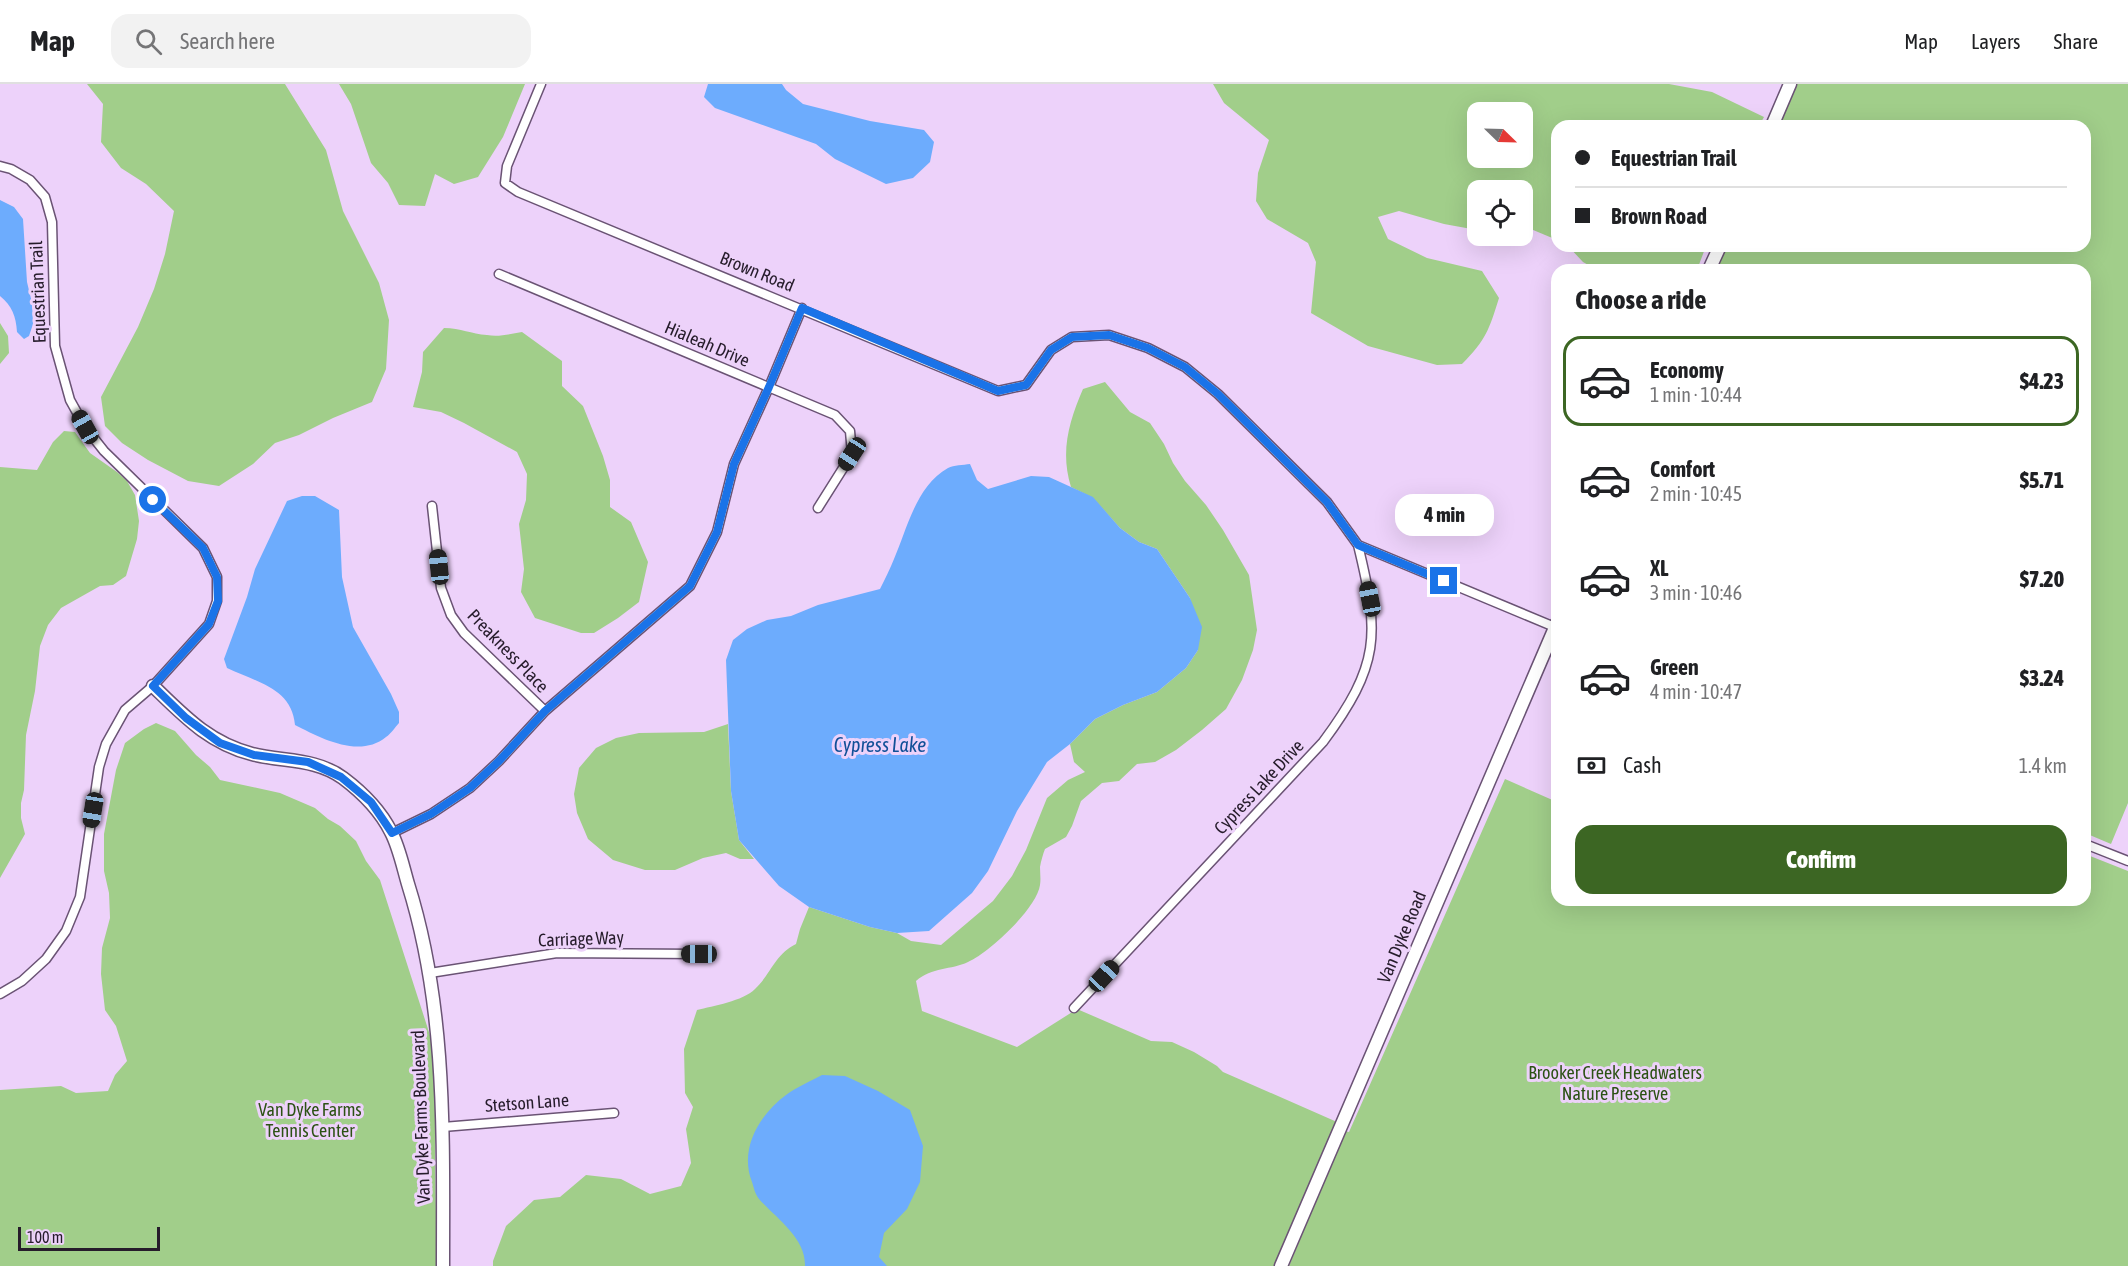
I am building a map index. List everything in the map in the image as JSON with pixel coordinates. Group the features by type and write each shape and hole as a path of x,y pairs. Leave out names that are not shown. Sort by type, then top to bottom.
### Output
{"main road":[{"path":"1775,120 1790,84"},
{"name":"Van Dyke Road","path":"1281,1266 1551,638"},
{"name":"Van Dyke Farms Boulevard","path":"153,686 186,718 220,743 254,755 308,762 341,777 371,802 392,833 414,903 430,973 440,1051 443,1127 443,1266"}],"street":[{"name":"Brown Road","path":"541,84 507,166 505,183 518,192 998,391 1026,385 1051,350 1072,337 1109,335 1148,348 1185,367 1218,394 1327,502 1358,545"},
{"name":"Equestrian Trail","path":"0,166 11,169 30,180 45,197 52,222 55,346 70,400 85,427 104,451 203,548 217,577 218,601 209,624 153,686 125,710 106,744 99,767 80,897 66,931 46,959 22,981 0,994"},
{"name":"Hialeah Drive","path":"499,274 835,415 850,431 852,454 818,508"},
{"path":"392,833 431,814 470,788 499,761 545,711 690,586 717,532 734,464 802,308"},
{"name":"Preakness Place","path":"432,506 441,588 451,615 464,633 545,711"},
{"path":"1358,545 1551,624"},
{"name":"Cypress Lake Drive","path":"1074,1008 1323,742 1346,712 1366,671 1372,648 1373,624 1370,599 1358,545"},
{"path":"2091,846 2128,861"},
{"name":"Carriage Way","path":"430,973 557,953 699,954"},
{"name":"Stetson Lane","path":"443,1127 614,1113"}],"green space":[{"path":"87,84 285,84 326,150 343,211 379,283 389,320 386,369 372,402 299,435 275,443 253,464 219,486 188,481 148,460 122,443 105,426 101,397 138,327 154,289 165,254 174,211 146,184 121,168 101,142 103,104"},
{"path":"339,84 525,84 503,137 478,177 454,184 435,174 425,206 399,205 388,183 371,163 351,104"},
{"path":"1213,84 1669,84 1712,92 1764,117 1762,120 1551,120 1551,237 1533,230 1533,180 1467,180 1467,228 1399,211 1378,217 1388,239 1427,258 1482,271 1499,298 1486,334 1462,364 1437,365 1368,346 1311,313 1316,262 1308,243 1267,219 1256,201 1258,173 1269,140 1224,103"},
{"path":"1796,84 2128,84 2128,803 2111,844 2091,836 2091,264 1718,264 1724,252 2091,252 2091,120 1781,120"},
{"path":"1574,252 1704,252 1699,264 1586,264"},
{"path":"0,323 8,336 9,353 0,364"},
{"path":"444,328 491,336 522,332 562,361 562,386 583,406 603,456 610,480 610,507 631,522 648,562 639,602 594,633 581,633 535,618 521,592 524,569 519,524 526,500 527,474 517,452 441,412 413,407 422,372 423,352"},
{"path":"1105,382 1130,412 1150,423 1185,481 1206,505 1223,530 1249,575 1257,630 1253,650 1242,680 1226,709 1176,750 1155,762 1137,764 1119,781 1102,783 1081,801 1066,837 1045,849 1040,867 1037,895 1011,929 988,949 968,962 928,973 916,981 922,1011 1017,1047 1077,1009 1151,1041 1172,1042 1194,1052 1223,1072 1337,1122 1275,1266 493,1266 506,1226 534,1200 560,1197 586,1175 621,1179 650,1194 681,1186 691,1163 686,1129 693,1107 685,1093 684,1049 697,1010 736,1000 755,989 783,953 796,944 809,907 870,927 897,933 911,941 941,945 993,901 1012,876 1026,850 1047,798 1068,780 1085,772 1074,762 1070,744 1095,719 1157,692 1186,668 1198,650 1190,598 1157,549 1139,542 1120,528 1093,498 1071,487 1066,461 1070,425 1083,389"},
{"path":"64,431 75,432 90,453 127,481 135,495 139,521 137,539 126,576 113,585 100,586 61,608 48,625 40,646 35,691 26,735 24,790 21,803 21,818 25,834 0,878 0,467 37,470 53,442"},
{"name":"Van Dyke Farms Tennis Center","path":"156,723 175,731 220,780 280,793 315,808 356,841 366,861 380,880 437,1057 435,1159 437,1266 0,1266 0,1090 61,1086 76,1093 108,1091 115,1075 127,1061 116,1026 105,1010 101,974 102,948 110,918 109,893 104,871 104,834 116,770 125,743"},
{"path":"728,724 731,791 739,840 754,859 740,859 726,853 703,858 675,870 645,870 613,860 588,839 577,813 574,794 579,768 596,748 616,738 639,733 704,732"},
{"name":"Brooker Creek Headwaters Nature Preserve","path":"1505,779 1551,799 1551,906 2091,906 2091,856 2128,871 2128,1266 1289,1266 1345,1131 1349,1132"}],"water":[{"path":"708,84 782,84 803,104 870,121 924,130 934,142 930,162 913,178 886,184 835,159 816,144 715,108 704,97"},
{"path":"0,200 14,207 23,219 27,282 32,303 33,324 29,336 24,339 17,332 14,316 8,304 0,296"},
{"name":"Cypress Lake","path":"970,464 977,480 988,489 1031,476 1049,477 1093,497 1120,528 1139,542 1157,549 1190,598 1202,627 1198,650 1186,668 1157,692 1095,719 1070,744 1047,762 1017,811 988,871 972,893 929,931 897,933 870,927 809,907 779,886 739,840 731,791 726,660 733,640 747,629 767,620 791,616 818,605 880,589 920,497 937,476 948,468"},
{"path":"302,496 315,496 339,510 342,577 353,627 399,712 399,723 388,736 364,746 340,744 295,725 287,702 280,694 260,682 227,668 224,659 255,569 287,501"},
{"path":"822,1075 845,1076 878,1091 910,1110 923,1146 920,1182 907,1209 884,1233 879,1257 887,1266 805,1266 801,1246 789,1229 759,1199 755,1191 748,1157 750,1145 760,1123 767,1112 786,1095"}],"route":[{"path":"153,500 203,548 217,577 218,601 209,624 153,686 186,718 220,743 254,755 308,762 341,777 371,802 392,833 431,814 470,788 499,761 545,711 690,586 717,532 734,464 802,308 998,391 1026,385 1045,356 1072,337 1109,335 1148,348 1185,367 1218,394 1327,502 1358,545 1444,581"}]}
